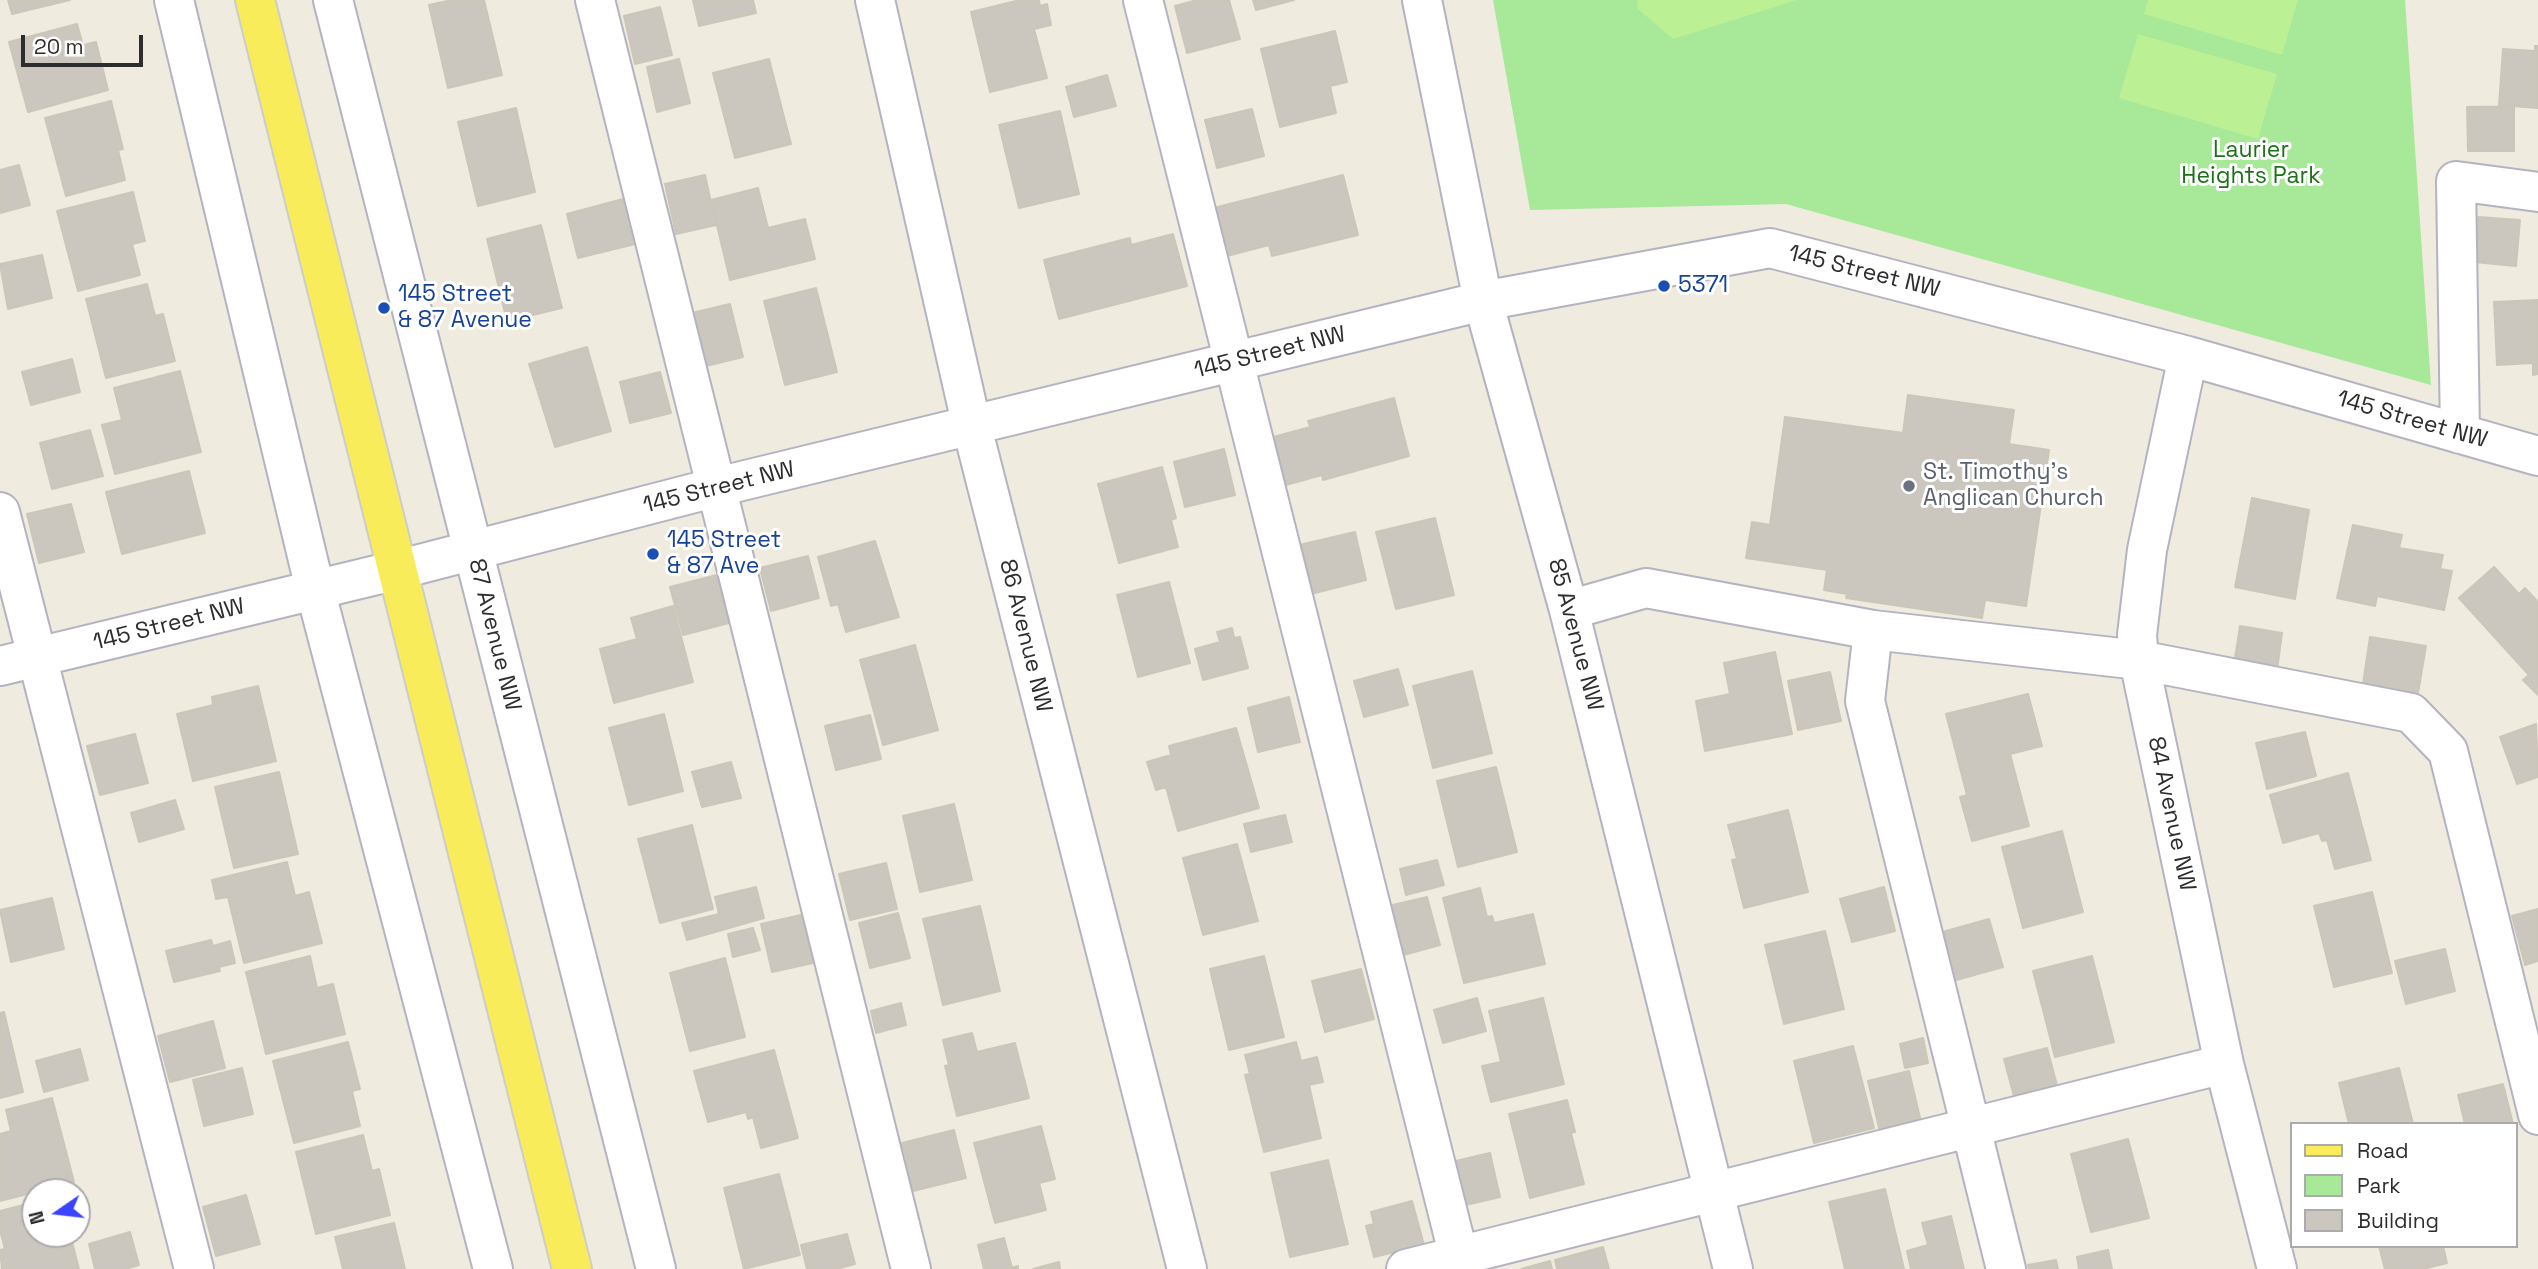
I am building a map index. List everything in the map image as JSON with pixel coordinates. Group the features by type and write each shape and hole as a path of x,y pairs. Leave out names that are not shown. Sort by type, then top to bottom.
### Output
{"main road":[{"path":"255,0 572,1269"}],"street":[{"path":"174,0 315,589 493,1269"},
{"name":"87 Avenue NW","path":"333,0 656,1269"},
{"path":"595,0 911,1269"},
{"name":"86 Avenue NW","path":"875,0 972,427 1187,1269"},
{"path":"1143,0 1461,1262"},
{"name":"85 Avenue NW","path":"1422,0 1483,301 1569,610 1733,1269"},
{"path":"2460,434 2456,181 2538,192"},
{"name":"145 Street NW","path":"18,662 397,570 717,487 1483,301 1770,248 2188,356 2538,456"},
{"name":"84 Avenue NW","path":"2188,356 2147,550 2137,635 2139,660 2224,1064 2277,1269"},
{"path":"0,512 18,662 194,1269"},
{"path":"1569,610 1646,588 1873,629 2139,660 2411,713 2448,751 2538,1115"},
{"path":"1873,629 1865,701 2006,1269"},
{"path":"1406,1269 1461,1262 1715,1193 2224,1064"}],"green space":[{"name":"Laurier Heights Park","path":"1493,0 2405,0 2431,385 1786,204 1530,210"},
{"path":"1637,0 1797,0 1673,39 1638,9"},
{"path":"2148,0 2298,0 2282,55 2144,14"},
{"path":"2138,34 2277,74 2258,139 2119,98"}],"building":[{"path":"8,0 70,0 12,14"},
{"path":"452,0 484,0 502,75 448,88 429,5"},
{"path":"693,0 753,0 756,13 699,26"},
{"path":"1020,0 1039,0 1040,6 1047,4 1051,25 1034,29 1047,78 990,92 971,12"},
{"path":"1197,0 1229,0 1240,39 1187,53 1175,6"},
{"path":"1253,0 1294,0 1256,10"},
{"path":"660,7 672,55 635,64 624,16"},
{"path":"77,24 83,45 96,42 108,90 28,112 9,42"},
{"path":"1335,31 1347,82 1330,86 1336,113 1280,127 1261,49"},
{"path":"2535,46 2538,46 2538,108 2499,105 2503,49 2535,51"},
{"path":"679,59 690,103 657,112 647,67"},
{"path":"769,59 791,144 735,158 713,73"},
{"path":"1107,75 1116,106 1074,117 1066,87"},
{"path":"111,101 123,149 118,150 125,180 66,196 45,118"},
{"path":"2514,106 2514,151 2468,151 2467,107"},
{"path":"516,108 535,192 478,206 458,122"},
{"path":"1252,109 1264,156 1217,168 1205,120"},
{"path":"1060,111 1079,194 1019,208 999,125"},
{"path":"19,165 30,205 0,213 0,170"},
{"path":"705,175 716,225 676,234 665,184"},
{"path":"1343,175 1358,235 1272,256 1269,245 1223,257 1210,209"},
{"path":"758,188 768,228 805,219 815,259 730,280 711,200"},
{"path":"133,192 145,241 132,244 140,275 78,291 57,211"},
{"path":"623,199 635,244 578,258 567,214"},
{"path":"2478,217 2520,220 2516,266 2474,262"},
{"path":"541,225 562,308 507,321 487,239"},
{"path":"1173,234 1187,286 1059,319 1044,260 1130,238 1131,245"},
{"path":"42,255 52,298 8,309 0,264"},
{"path":"147,284 155,316 163,314 175,361 106,378 86,299"},
{"path":"816,288 837,372 785,385 764,301"},
{"path":"2538,300 2538,374 2533,375 2533,363 2497,365 2494,302"},
{"path":"730,304 743,357 706,366 692,313"},
{"path":"587,347 611,431 555,447 529,364"},
{"path":"72,359 80,392 31,405 22,372"},
{"path":"180,371 201,452 115,474 102,425 122,420 114,388"},
{"path":"660,372 671,413 630,423 620,382"},
{"name":"St. Timothy's Anglican Church","path":"1908,395 2014,410 2009,444 2049,450 2026,606 1985,600 1982,618 1846,598 1847,594 1824,590 1827,570 1746,558 1752,522 1770,525 1785,417 1903,433"},
{"path":"1394,398 1409,456 1323,480 1322,475 1282,486 1270,438 1310,427 1308,421"},
{"path":"90,430 103,476 52,489 40,443"},
{"path":"1224,449 1235,495 1185,507 1174,462"},
{"path":"1162,467 1176,518 1171,520 1178,547 1119,563 1098,484"},
{"path":"189,471 205,533 122,554 106,492"},
{"path":"2252,498 2309,510 2295,599 2235,587"},
{"path":"71,504 84,552 39,563 27,514"},
{"path":"1435,518 1454,595 1396,609 1376,532"},
{"path":"2353,525 2402,535 2399,548 2443,555 2440,569 2452,571 2444,610 2377,596 2375,606 2337,598"},
{"path":"1355,532 1366,580 1307,595 1295,546"},
{"path":"875,541 899,617 846,632 838,604 831,606 818,557"},
{"path":"808,556 819,598 771,611 760,568"},
{"path":"2494,567 2519,594 2525,588 2538,602 2538,695 2523,680 2529,675 2459,598"},
{"path":"717,575 729,623 683,635 670,587"},
{"path":"1169,582 1190,663 1138,677 1117,595"},
{"path":"673,606 693,682 614,703 600,649 637,639 631,618"},
{"path":"2240,626 2282,633 2276,678 2233,671"},
{"path":"1232,628 1234,638 1240,637 1248,668 1203,680 1195,649 1220,642 1217,632"},
{"path":"2370,637 2426,646 2417,699 2362,691"},
{"path":"915,645 938,730 883,745 860,660"},
{"path":"1775,652 1792,734 1705,751 1696,701 1730,694 1724,663"},
{"path":"1398,669 1408,705 1364,717 1354,681"},
{"path":"1472,671 1492,753 1433,768 1413,686"},
{"path":"1830,672 1841,721 1798,730 1788,681"},
{"path":"258,686 276,761 193,781 177,714 213,705 212,697"},
{"path":"2028,694 2042,746 2010,754 2029,826 1972,841 1960,797 1967,795 1946,714"},
{"path":"1289,697 1300,742 1258,752 1248,708"},
{"path":"664,714 683,791 629,805 609,728"},
{"path":"870,715 881,759 836,770 825,726"},
{"path":"2536,724 2538,777 2517,784 2500,737"},
{"path":"1236,728 1259,808 1178,831 1166,787 1156,790 1147,762 1171,755 1169,746"},
{"path":"2305,732 2316,776 2267,789 2256,743"},
{"path":"135,734 148,783 100,795 87,746"},
{"path":"731,762 741,798 702,807 692,772"},
{"path":"1496,767 1517,852 1458,867 1437,781"},
{"path":"279,772 298,854 234,868 215,787"},
{"path":"2348,773 2371,860 2335,869 2327,840 2322,841 2319,833 2283,843 2270,795"},
{"path":"175,800 184,829 139,842 131,813"},
{"path":"954,804 972,880 920,892 903,816"},
{"path":"1788,810 1808,892 1744,908 1732,860 1737,859 1728,825"},
{"path":"1285,815 1292,842 1251,852 1244,824"},
{"path":"692,825 713,909 660,923 638,839"},
{"path":"2062,831 2083,912 2023,928 2002,847"},
{"path":"1237,844 1258,921 1203,935 1183,858"},
{"path":"1437,860 1444,885 1406,895 1400,869"},
{"path":"287,862 295,896 309,892 322,943 244,963 228,897 216,899 212,880"},
{"path":"886,863 897,909 850,920 839,874"},
{"path":"756,887 764,918 687,940 682,923 719,914 715,897"},
{"path":"1884,887 1895,931 1852,942 1840,899"},
{"path":"1480,888 1487,917 1492,916 1494,923 1533,914 1545,964 1464,983 1443,898"},
{"path":"2372,892 2392,973 2334,987 2314,906"},
{"path":"1427,897 1440,945 1396,957 1384,907"},
{"path":"52,898 64,949 11,962 0,910"},
{"path":"980,906 1000,991 943,1005 923,919"},
{"path":"2538,909 2538,961 2525,965 2512,916"},
{"path":"898,913 910,958 870,968 859,923"},
{"path":"801,915 813,963 772,972 761,924"},
{"path":"1989,919 2003,967 1953,981 1939,933"},
{"path":"753,928 760,950 733,957 728,934"},
{"path":"1825,931 1844,1009 1784,1024 1765,945"},
{"path":"211,940 213,946 230,941 235,963 219,967 220,971 174,982 166,951"},
{"path":"2445,949 2455,991 2406,1004 2395,961"},
{"path":"310,956 317,988 333,984 345,1034 266,1054 246,972"},
{"path":"1264,956 1284,1037 1229,1050 1210,969"},
{"path":"2092,956 2114,1042 2055,1057 2033,971"},
{"path":"725,958 745,1037 690,1051 670,973"},
{"path":"1361,969 1374,1019 1325,1032 1312,981"},
{"path":"1477,998 1486,1031 1443,1043 1434,1010"},
{"path":"1543,998 1564,1084 1491,1102 1482,1066 1501,1062 1489,1011"},
{"path":"901,1003 906,1025 876,1033 871,1011"},
{"path":"4,1012 23,1092 0,1098 0,1013"},
{"path":"213,1021 225,1068 170,1082 158,1036"},
{"path":"972,1033 977,1052 1015,1043 1029,1098 957,1116 945,1066 949,1065 943,1040"},
{"path":"1923,1038 1928,1063 1905,1068 1900,1044"},
{"path":"348,1042 360,1089 352,1091 360,1126 294,1143 273,1061"},
{"path":"1296,1042 1301,1061 1317,1057 1323,1082 1309,1085 1321,1138 1264,1152 1245,1075 1250,1074 1245,1055"},
{"path":"1853,1046 1874,1128 1814,1143 1794,1061"},
{"path":"2047,1048 2058,1089 2015,1100 2004,1059"},
{"path":"80,1049 88,1080 44,1092 36,1061"},
{"path":"774,1050 798,1138 761,1148 753,1117 748,1119 746,1112 708,1122 694,1071"},
{"path":"242,1068 253,1114 204,1126 193,1080"},
{"path":"2399,1068 2412,1122 2349,1122 2339,1083"},
{"path":"1909,1071 1921,1122 1880,1132 1868,1081"},
{"path":"2503,1084 2512,1122 2465,1122 2458,1095"},
{"path":"52,1098 73,1178 21,1178 21,1196 0,1201 0,1134 11,1131 6,1110"},
{"path":"1567,1100 1575,1132 1571,1133 1584,1184 1530,1198 1509,1114"},
{"path":"1041,1126 1055,1179 1039,1183 1046,1210 995,1223 974,1143"},
{"path":"954,1130 966,1178 913,1191 912,1188 908,1189 901,1162 907,1161 902,1143"},
{"path":"363,1135 372,1171 379,1169 390,1215 316,1234 296,1152"},
{"path":"2128,1139 2149,1218 2091,1232 2071,1154"},
{"path":"1490,1153 1500,1197 1457,1207 1447,1163"},
{"path":"1328,1160 1348,1244 1290,1257 1271,1173"},
{"path":"779,1174 800,1255 744,1269 724,1188"},
{"path":"1885,1189 1904,1269 1845,1269 1829,1202"},
{"path":"246,1195 260,1244 216,1256 203,1207"},
{"path":"1412,1201 1424,1245 1374,1257 1366,1226 1374,1224 1371,1212"},
{"path":"21,1206 21,1248 74,1248 79,1269 2,1269 0,1250 5,1249 0,1230 0,1211"},
{"path":"1951,1216 1964,1269 1911,1269 1907,1251 1928,1245 1922,1223"},
{"path":"394,1223 405,1269 343,1269 335,1237"},
{"path":"130,1232 139,1265 125,1269 95,1269 91,1243"},
{"path":"847,1234 855,1264 836,1269 807,1269 801,1245"},
{"path":"1004,1238 1012,1268 1018,1266 1018,1269 984,1269 978,1245"},
{"path":"1603,1247 1609,1269 1557,1269 1555,1260"},
{"path":"2380,1248 2443,1248 2447,1263 2423,1269 2385,1269"},
{"path":"2108,1250 2112,1269 2079,1269 2077,1257"},
{"path":"2056,1260 2058,1269 2029,1269 2028,1265"},
{"path":"1550,1261 1552,1269 1521,1269"},
{"path":"1059,1262 1060,1269 1033,1269"}],"place":[{"name":"5371","path":"1664,286"},
{"name":"145 Street & 87 Avenue","path":"384,308"},
{"name":"St. Timothy's Anglican Church","path":"1909,486"},
{"name":"145 Street & 87 Ave","path":"653,554"}]}
